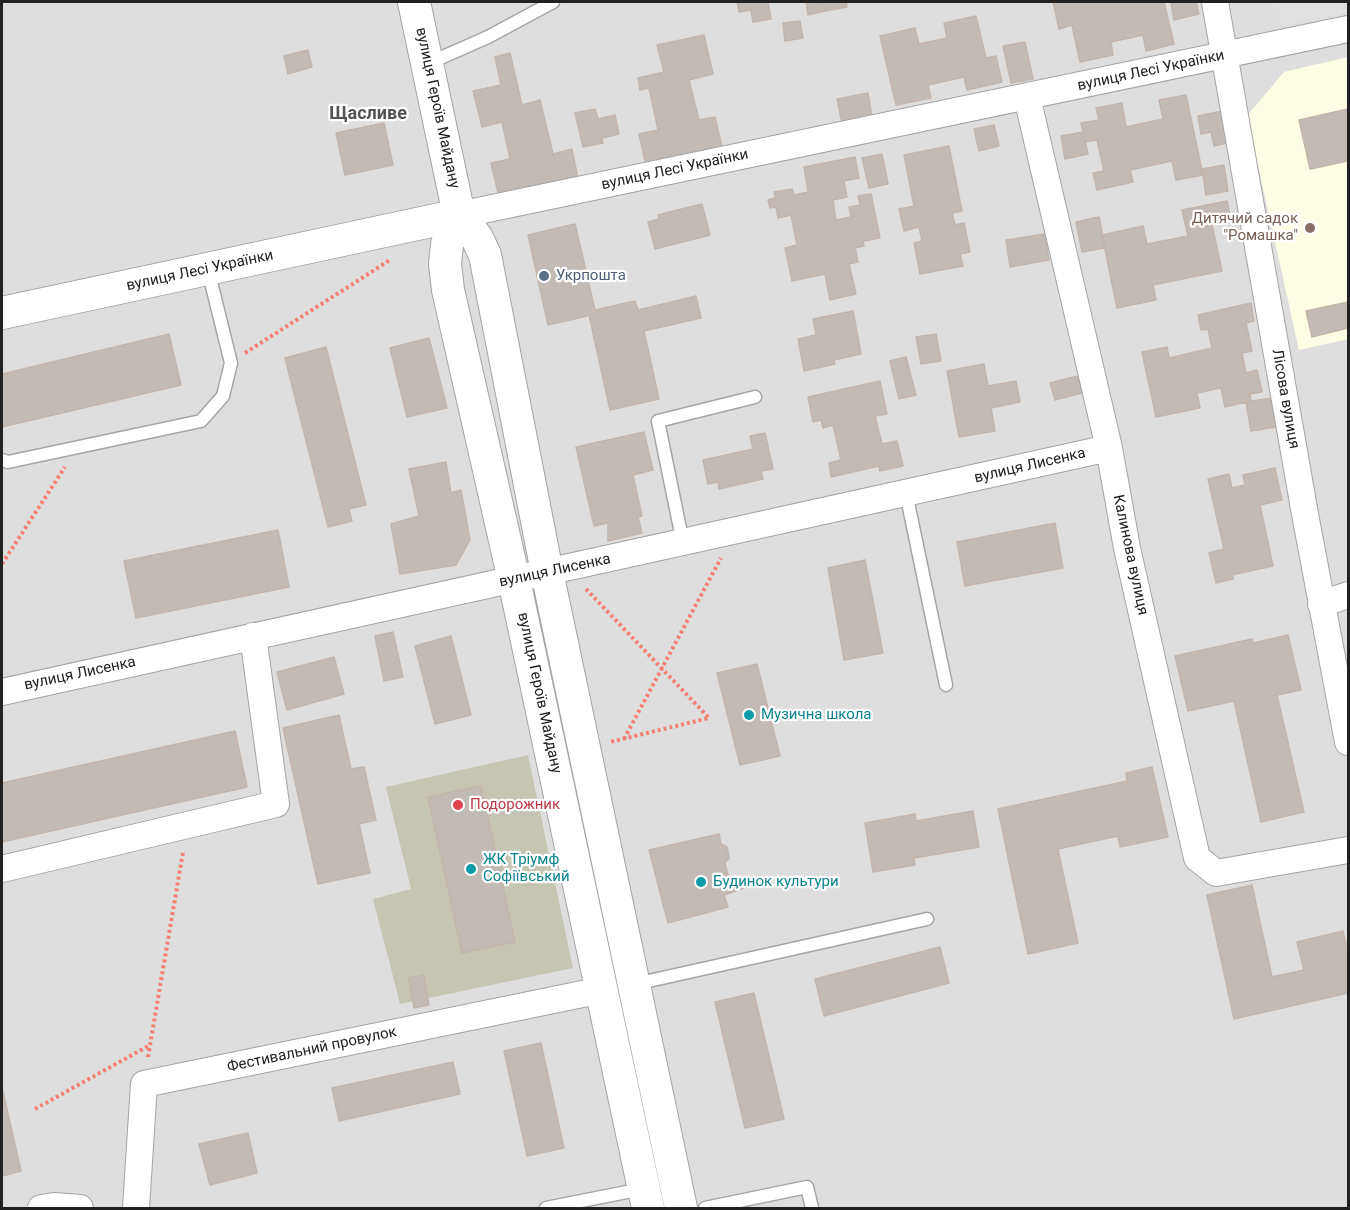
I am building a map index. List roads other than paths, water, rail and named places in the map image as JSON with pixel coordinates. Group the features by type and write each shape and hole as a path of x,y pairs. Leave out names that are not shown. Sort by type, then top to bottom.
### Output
{"street":[{"name":"вулиця Героїв Майдану","path":"414,2 459,215 477,238 485,255 547,572 681,1209"},
{"name":"Лісова вулиця","path":"1215,2 1321,604 1344,696 1348,742"},
{"name":"вулиця Лесі Українки","path":"2,313 1348,29"},
{"name":"Калинова вулиця","path":"1027,97 1109,448 1126,548 1197,858 1216,873 1348,850"},
{"name":"вулиця Героїв Майдану","path":"459,215 447,244 445,264 448,290 514,580 646,1198"},
{"name":"вулиця Лисенка","path":"2,692 1109,448"},
{"path":"1321,604 1348,595"},
{"path":"2,869 187,827 276,804 253,636"},
{"name":"Фестивальний провулок","path":"136,1209 144,1084 602,990"},
{"path":"41,1209 54,1206 80,1209"}],"lane":[{"path":"428,64 488,37 553,2"},
{"path":"2,460 8,462 201,421 223,396 231,363 208,270"},
{"path":"683,543 658,421 754,397"},
{"path":"906,493 946,685"},
{"path":"633,984 927,920"},
{"path":"705,1209 807,1187 812,1209"},
{"path":"546,1209 646,1198"}],"place":[{"name":"Дитячий садок \"Ромашка\"","path":"1310,228"},
{"name":"Укрпошта","path":"544,276"},
{"name":"Музична школа","path":"749,715"},
{"name":"Подорожник","path":"458,805"},
{"name":"ЖК Тріумф Софіївський","path":"471,869"},
{"name":"Будинок культури","path":"701,882"}],"district":[{"name":"Щасливе","path":"368,114"}]}
